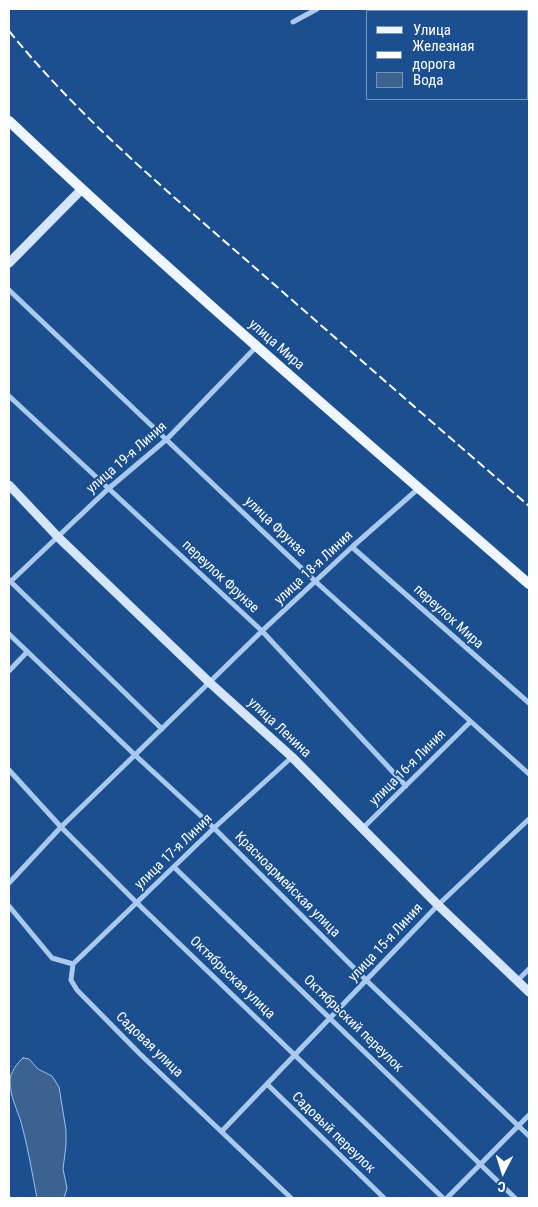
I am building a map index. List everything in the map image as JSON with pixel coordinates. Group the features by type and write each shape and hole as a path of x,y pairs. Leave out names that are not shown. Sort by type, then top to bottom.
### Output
{"main road":[{"name":"улица Мира","path":"9,121 81,190 529,584"},
{"path":"9,263 81,190"},
{"name":"улица Ленина","path":"9,485 58,537 210,682 292,757 438,905 529,992"}],"street":[{"path":"293,22 317,9"},
{"name":"улица Фрунзе","path":"9,290 316,582 529,774"},
{"name":"улица 19-я Линия","path":"9,582 108,489 167,439 257,346"},
{"name":"переулок Фрунзе","path":"9,396 262,631 406,786"},
{"name":"улица 18-я Линия","path":"9,883 61,827 262,631 419,488"},
{"name":"переулок Мира","path":"352,547 529,703"},
{"path":"9,582 162,729"},
{"name":"Красноармейская улица","path":"9,634 214,828 366,980 529,1136"},
{"path":"9,671 27,652"},
{"name":"улица 16-я Линия","path":"362,829 470,722"},
{"name":"улица 17-я Линия","path":"73,964 214,828 292,757"},
{"name":"Октябрьская улица","path":"9,770 61,827 137,903 445,1198"},
{"name":"улица 15-я Линия","path":"222,1131 438,905 529,819"},
{"name":"Октябрьский переулок","path":"174,867 515,1198"},
{"path":"9,906 52,958 73,964"},
{"name":"Садовая улица","path":"73,964 71,980 77,990 140,1054 290,1198"},
{"path":"518,981 529,968"},
{"name":"Садовый переулок","path":"267,1084 384,1198"},
{"path":"445,1198 529,1115"}],"water":[{"path":"23,1058 29,1059 38,1069 52,1076 59,1087 66,1130 63,1169 67,1188 64,1198 37,1198 28,1150 10,1087 10,1078 16,1065"}],"railway":[{"path":"9,31 92,122 152,178 529,506"}]}
